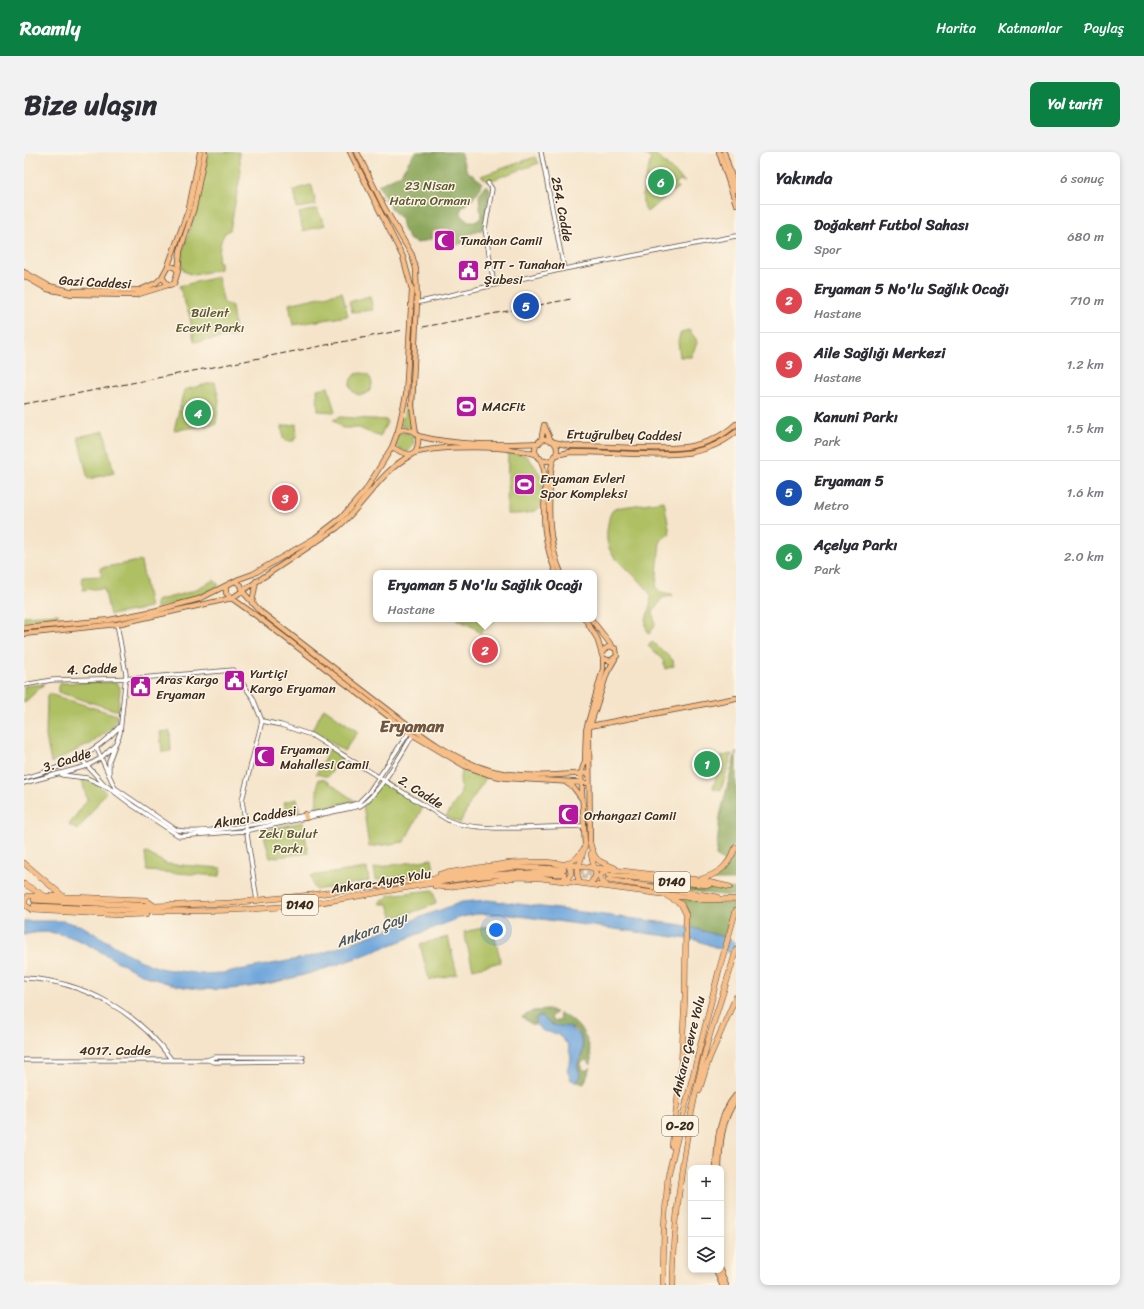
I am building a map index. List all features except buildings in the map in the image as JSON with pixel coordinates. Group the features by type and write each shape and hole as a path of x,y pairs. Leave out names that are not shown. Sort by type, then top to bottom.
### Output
{"highway":[{"path":"579,882 576,873 588,844"},
{"path":"588,844 596,876 590,884"},
{"path":"565,867 577,858 588,844"},
{"path":"588,844 597,860 623,872"},
{"path":"699,880 719,872 729,861 736,847"},
{"name":"Ankara-Ayaş Yolu","path":"33,905 154,906 257,901 426,879 446,872 528,861 565,867"},
{"path":"24,863 64,897"},
{"path":"565,867 580,865 594,866 623,872 699,880 730,887"},
{"path":"561,880 568,878 572,873 570,867 565,867"},
{"name":"Ankara-Ayaş Yolu","path":"33,905 121,915 148,914 158,910 260,909 300,905 515,872 565,867"},
{"path":"608,887 602,882 600,876 602,872 611,870"},
{"path":"426,885 446,887 518,877 579,882 707,900 727,899"},
{"name":"D140","path":"736,887 608,878 727,899 736,899"},
{"path":"24,884 45,896"},
{"path":"663,894 681,904 685,910 682,1068 668,1176"},
{"path":"24,895 146,900 154,906"},
{"path":"30,895 26,898 25,903 27,908 33,905"},
{"path":"24,908 33,905"},
{"path":"24,913 33,905"},
{"name":"Ankara Çevre Yolu","path":"662,1285 668,1176 719,970 736,910"},
{"name":"Ankara Çevre Yolu","path":"673,1285 680,1176 690,1112 706,1050 736,950"},
{"path":"690,1112 697,1098 709,1059 736,997"}],"main road":[{"path":"200,152 189,208 168,266 162,277 168,285 174,284 178,271 180,251 194,208 205,152"},
{"path":"24,628 116,619 199,599 226,587 235,581 260,571 315,538 346,513 365,491 392,447 398,431 406,395 412,304 411,282 400,251 350,152"},
{"path":"357,152 381,202 408,248 416,269 418,302 412,406 419,442 413,454"},
{"path":"719,152 736,204"},
{"path":"724,152 736,190"},
{"path":"400,251 408,248"},
{"path":"168,266 174,267 178,271"},
{"name":"Gazi Caddesi","path":"24,272 57,290 70,291 134,291 151,286 162,277"},
{"name":"Gazi Caddesi","path":"24,276 43,287 77,295 136,295 168,285"},
{"name":"Ertuğrulbey Caddesi","path":"553,442 570,446 673,449 706,443 725,433 736,424"},
{"path":"555,570 546,539 544,517 545,475 536,449 540,442 544,425 557,448 549,508 549,528 552,549 560,570"},
{"path":"398,431 404,429 417,435 445,442 514,444 553,442"},
{"name":"Ertuğrulbey Caddesi","path":"555,456 570,452 673,455 694,453 719,444 736,432"},
{"path":"392,447 401,452 413,454"},
{"path":"24,634 117,624 232,598 337,528 351,515 393,467 413,454 446,447 519,449 538,456 545,461 555,456"},
{"path":"235,581 241,585 243,592 261,612 408,725 464,760 490,770 515,774 589,773"},
{"path":"252,603 256,581"},
{"path":"226,587 226,593 232,598 409,732 465,766 490,775 517,779 589,783"},
{"path":"586,622 597,638 602,656 603,669 586,730 585,761 581,773 584,826 588,844"},
{"path":"588,844 590,728 607,673 615,659 617,652 614,647 606,641 593,622"},
{"path":"602,656 607,647 614,647"},
{"path":"602,656 608,661 615,659"},
{"path":"590,728 736,698"},
{"path":"408,725 409,732"},
{"path":"409,732 416,730"},
{"path":"562,781 573,787 583,802"},
{"path":"716,1165 720,1126 726,1109 736,1095"},
{"path":"719,1165 722,1130 728,1114 736,1100"},
{"path":"717,1273 722,1285"},
{"path":"721,1273 726,1285"}],"street":[{"name":"254. Cadde","path":"541,152 564,269"},
{"path":"488,183 492,189 485,234 494,285"},
{"path":"412,304 564,269 736,236"},
{"path":"110,780 108,766 120,733 125,678 124,656 117,624"},
{"name":"4. Cadde","path":"24,685 52,680 125,678 233,670 255,702 262,721"},
{"path":"257,901 245,826 242,796 262,721"},
{"name":"2. Cadde","path":"262,721 307,733 449,821 462,826 584,826"},
{"name":"3. Cadde","path":"24,783 97,749 120,726"},
{"name":"Akıncı Caddesi","path":"97,749 115,788 133,804 182,832 245,826 360,806 371,797 409,732"},
{"name":"3. Cadde","path":"24,778 32,779 55,775 87,766 101,758 116,743"},
{"name":"Akıncı Caddesi","path":"80,758 110,788 179,836 246,831 305,816"},
{"path":"55,775 79,776 110,788"},
{"path":"24,978 70,985 113,1005 149,1033 171,1059"},
{"name":"4017. Cadde","path":"24,1060 171,1059 207,1060 214,1062 303,1059"}],"green space":[{"path":"208,152 239,152 241,172 230,230 226,232 221,243 218,261 220,262 220,269 194,275 185,272 181,265 183,250 199,200"},
{"name":"23 Nisan Hatıra Ormanı","path":"415,152 460,152 467,171 482,182 477,194 461,209 461,214 468,222 475,222 481,218 479,196 485,186 488,186 490,189 482,230 466,235 469,243 475,243 465,245 462,243 454,246 449,228 432,231 431,239 418,243 410,240 403,229 401,219 391,208 378,185 400,175"},
{"path":"643,152 653,152 685,182 680,180 677,182 676,185 678,189 673,191 647,212 644,207 643,194 645,179 651,159"},
{"path":"535,157 539,163 492,180 487,181 481,176"},
{"path":"310,185 312,186 316,205 297,208 294,190"},
{"path":"317,209 325,225 303,231 299,213"},
{"name":"Bülent Ecevit Parkı","path":"218,277 224,304 232,307 236,336 194,342 190,317 179,286"},
{"path":"342,292 348,316 293,325 289,304"},
{"path":"370,296 373,310 352,312 349,302"},
{"path":"413,310 415,310 409,403 411,428 401,426 408,396"},
{"path":"689,330 696,339 697,343 691,357 680,357 678,341 681,332"},
{"path":"361,373 369,376 372,384 369,392 361,395 353,392 350,384 353,376"},
{"path":"215,382 219,400 216,425 174,430 184,390"},
{"path":"328,387 335,412 318,411 317,389"},
{"path":"340,417 386,420 387,422 380,437 359,428 342,428 333,420"},
{"path":"296,424 297,438 294,438 294,441 285,441 283,439 282,426"},
{"path":"104,431 114,473 88,479 78,437"},
{"path":"399,433 409,433 413,437 414,445 407,453 394,445"},
{"name":"Eryaman Evleri Spor Kompleksi","path":"508,453 526,455 539,473 543,490 542,505 535,511 507,514"},
{"path":"664,501 670,534 660,540 656,588 661,592 672,594 672,596 662,598 653,612 655,625 649,634 646,628 651,602 648,591 641,582 613,555 608,546 608,524 609,517 615,508"},
{"path":"139,561 141,562 150,608 110,615 104,588 83,590 82,577 102,576 100,568"},
{"path":"214,580 219,585 197,597 156,608 156,601 190,592"},
{"path":"58,614 58,623 24,626 24,616"},
{"path":"462,622 484,622 486,625 489,622 493,622 480,633 473,627"},
{"path":"652,642 673,660 674,666 665,669 663,660 648,646"},
{"path":"117,682 120,688 118,711 58,692 58,686 61,683"},
{"path":"44,684 24,703 24,686"},
{"path":"49,694 117,715 114,726 92,743 51,763 46,736 47,695"},
{"path":"324,708 358,732 344,751 312,730"},
{"path":"170,731 171,751 162,752 160,732"},
{"path":"330,749 343,756 328,777 316,774"},
{"path":"736,751 736,839 726,863 716,856 720,816"},
{"path":"732,754 721,790 713,788 722,756"},
{"path":"462,771 486,778 471,801 460,823 446,817 461,793 460,776"},
{"path":"82,779 93,782 106,792 78,830 69,825 87,800"},
{"path":"318,779 325,780 355,801 316,809"},
{"path":"383,780 424,805 404,842 369,847 363,804"},
{"path":"297,799 300,812 287,815 284,802"},
{"name":"Zeki Bulut Parkı","path":"303,822 308,853 270,858 263,831"},
{"path":"736,849 736,880 711,880 726,869"},
{"path":"145,852 167,864 221,868 220,876 147,871"},
{"path":"432,859 434,871 376,880 374,868"},
{"path":"367,868 369,881 316,890 314,888 311,876"},
{"path":"608,877 687,887 736,889 736,896 711,894"},
{"path":"433,890 436,904 393,919 388,904 381,904 380,901 388,899 388,895"},
{"path":"678,898 735,904 724,937 689,927 688,907"},
{"path":"492,926 501,962 473,969 464,932"},
{"path":"448,937 457,974 429,980 420,944"},
{"path":"548,1010 556,1012 551,1017 553,1022 560,1020 559,1013 567,1017 584,1033 590,1048 591,1065 586,1060 581,1063 583,1070 588,1070 591,1067 584,1084 577,1082 581,1075 579,1071 579,1063 583,1053 583,1046 579,1033 572,1028 548,1023 540,1016 536,1017 534,1026 522,1017 533,1011"}],"water":[{"path":"488,900 682,925 724,937 736,943 736,955 696,940 504,914 476,914 462,917 362,956 288,979 252,986 217,989 184,987 152,978 129,968 87,944 64,935 51,932 38,932 24,935 24,921 63,921 82,926 135,958 151,965 164,969 202,974 223,973 323,953 462,902"},
{"path":"542,1016 552,1025 569,1027 580,1035 583,1049 577,1067 581,1076 577,1082 571,1080 567,1070 571,1058 568,1045 558,1034 543,1031 536,1025 536,1018"}],"tunnel":[{"path":"564,869 608,875"},
{"path":"567,874 608,880"}],"railway":[{"path":"423,327 571,299"},
{"path":"24,404 403,330"}],"place":[{"name":"Açelya Parkı","path":"661,182"},
{"name":"Tunahan Camii","path":"445,240"},
{"name":"PTT - Tunahan Şubesi","path":"468,271"},
{"name":"Eryaman 5","path":"526,306"},
{"name":"MACFit","path":"467,406"},
{"name":"Kanuni Parkı","path":"198,413"},
{"name":"Eryaman Evleri Spor Kompleksi","path":"525,485"},
{"name":"Aile Sağlığı Merkezi","path":"285,498"},
{"name":"Eryaman 5 No'lu Sağlık Ocağı","path":"485,650"},
{"name":"Yurtiçi Kargo Eryaman","path":"234,680"},
{"name":"Aras Kargo Eryaman","path":"140,686"},
{"name":"Eryaman Mahallesi Camii","path":"265,756"},
{"name":"Doğakent Futbol Sahası","path":"707,764"},
{"name":"Orhangazi Camii","path":"568,815"}],"district":[{"name":"Eryaman","path":"412,726"}],"water label":[{"name":"Ankara Çayı","path":"372,930"}]}
